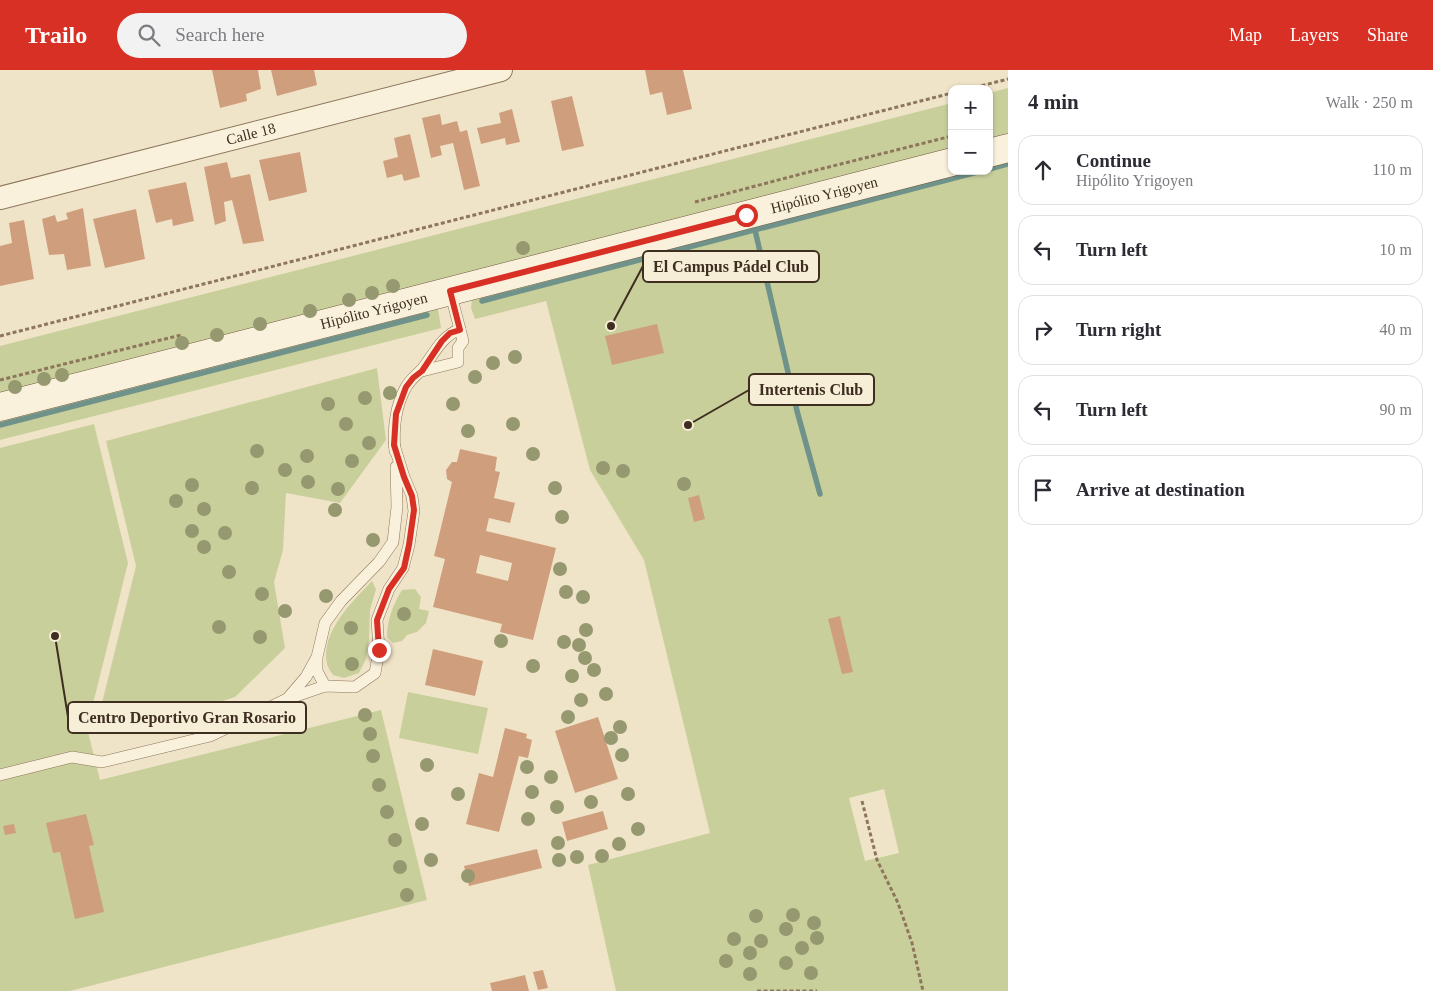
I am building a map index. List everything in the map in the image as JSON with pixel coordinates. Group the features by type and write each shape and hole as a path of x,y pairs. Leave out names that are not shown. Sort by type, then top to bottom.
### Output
{"main road":[{"path":"993,152 1008,148"},
{"name":"Hipólito Yrigoyen","path":"0,407 948,163"}],"street":[{"name":"Calle 18","path":"0,198 501,70"}],"lane":[{"path":"422,371 458,362 458,348 463,341 450,291"},
{"path":"325,686 317,672 317,657 325,623 341,601 379,562 393,542 397,507 394,445 396,414 402,396 406,387 422,371 442,341 450,333 460,330"},
{"path":"0,776 72,757 102,762 210,736 287,699 325,686 355,687 375,673 379,650 377,620 389,589 404,568 414,510 412,496 394,445"},
{"path":"287,699 306,677 317,657"}],"path":[{"path":"985,85 1008,79"},
{"path":"0,336 948,94"},
{"path":"862,801 877,860 898,904 912,943 923,991"},
{"path":"757,991 817,991"}],"green space":[{"path":"1008,88 1008,140 993,144 993,130 993,92"},
{"path":"948,104 948,155 0,396 0,346"},
{"path":"1008,159 1008,991 616,991 588,865 710,833 644,560 590,470 546,301 475,319 471,308 472,299 948,174 993,175 993,163","holes":["884,789 899,853 865,861 849,798"]},
{"path":"432,305 438,309 441,328 0,440 0,417"},
{"path":"377,368 386,440 340,503 286,493 283,550 274,582 285,648 235,697 131,730 99,715 136,566 106,441"},
{"path":"94,424 128,563 87,728 100,780 381,710 427,900 70,991 0,991 0,448"},
{"path":"372,581 376,589 370,610 366,659 359,673 344,678 333,675 327,664 328,640 340,618"},
{"path":"415,589 421,597 419,609 429,611 426,623 417,632 407,635 402,641 393,643 387,637 389,618 393,607 402,590"},
{"path":"408,692 488,708 478,754 399,738"}],"building":[{"path":"212,70 258,70 261,89 246,94 247,101 220,108"},
{"path":"271,70 314,70 317,85 277,96"},
{"path":"645,70 683,70 692,109 667,115 662,92 650,95"},
{"path":"572,96 584,146 562,151 551,101"},
{"path":"512,109 520,142 506,145 505,138 481,144 477,128 501,123 499,113"},
{"path":"440,114 442,125 457,121 460,132 467,130 480,186 464,190 453,143 440,146 442,155 431,158 422,118"},
{"path":"410,134 420,177 404,181 402,174 387,178 383,161 398,157 394,138"},
{"path":"300,152 307,192 269,201 259,160"},
{"path":"227,162 231,178 250,174 264,241 243,244 232,200 224,202 226,221 215,225 204,167"},
{"path":"186,182 194,221 173,226 172,219 156,223 148,190"},
{"path":"83,208 91,266 67,270 64,254 49,255 42,219 55,215 57,222 68,219 66,213"},
{"path":"136,209 145,259 105,268 93,219"},
{"path":"24,220 34,279 0,286 0,246 12,243 9,223"},
{"path":"657,324 664,353 612,365 605,336"},
{"path":"460,449 497,457 495,471 500,472 494,498 515,503 510,523 489,518 486,531 556,548 533,640 500,632 502,624 433,607 445,559 434,556 452,482 447,479 446,470 452,462 457,462","holes":["480,555 512,563 508,581 476,573"]},
{"path":"699,495 705,519 694,522 688,498"},
{"path":"840,616 853,672 842,674 828,619"},
{"path":"433,649 483,661 475,696 425,685"},
{"path":"598,717 618,779 575,793 555,731"},
{"path":"505,728 527,734 526,738 532,740 528,758 519,756 499,832 466,824 479,773 493,777"},
{"path":"603,811 608,829 567,841 562,822"},
{"path":"86,814 94,845 89,846 104,912 75,919 60,852 53,853 46,823"},
{"path":"14,824 16,833 5,835 3,826"},
{"path":"537,849 542,868 469,886 464,866"},
{"path":"543,970 548,988 538,990 533,972"},
{"path":"525,975 529,991 492,991 490,983"}],"waterway":[{"path":"993,168 1008,164"},
{"path":"482,301 966,175"},
{"path":"755,230 797,411 820,494"},
{"path":"0,425 427,315"}],"place":[{"name":"El Campus Pádel Club","path":"611,326"},
{"name":"Intertenis Club","path":"688,425"},
{"name":"Centro Deportivo Gran Rosario","path":"55,636"}],"route":[{"path":"379,650 377,620 389,589 404,568 414,510 412,496 394,445 396,414 406,387 422,371 442,341 450,333 460,330 450,291 746,215"}]}
